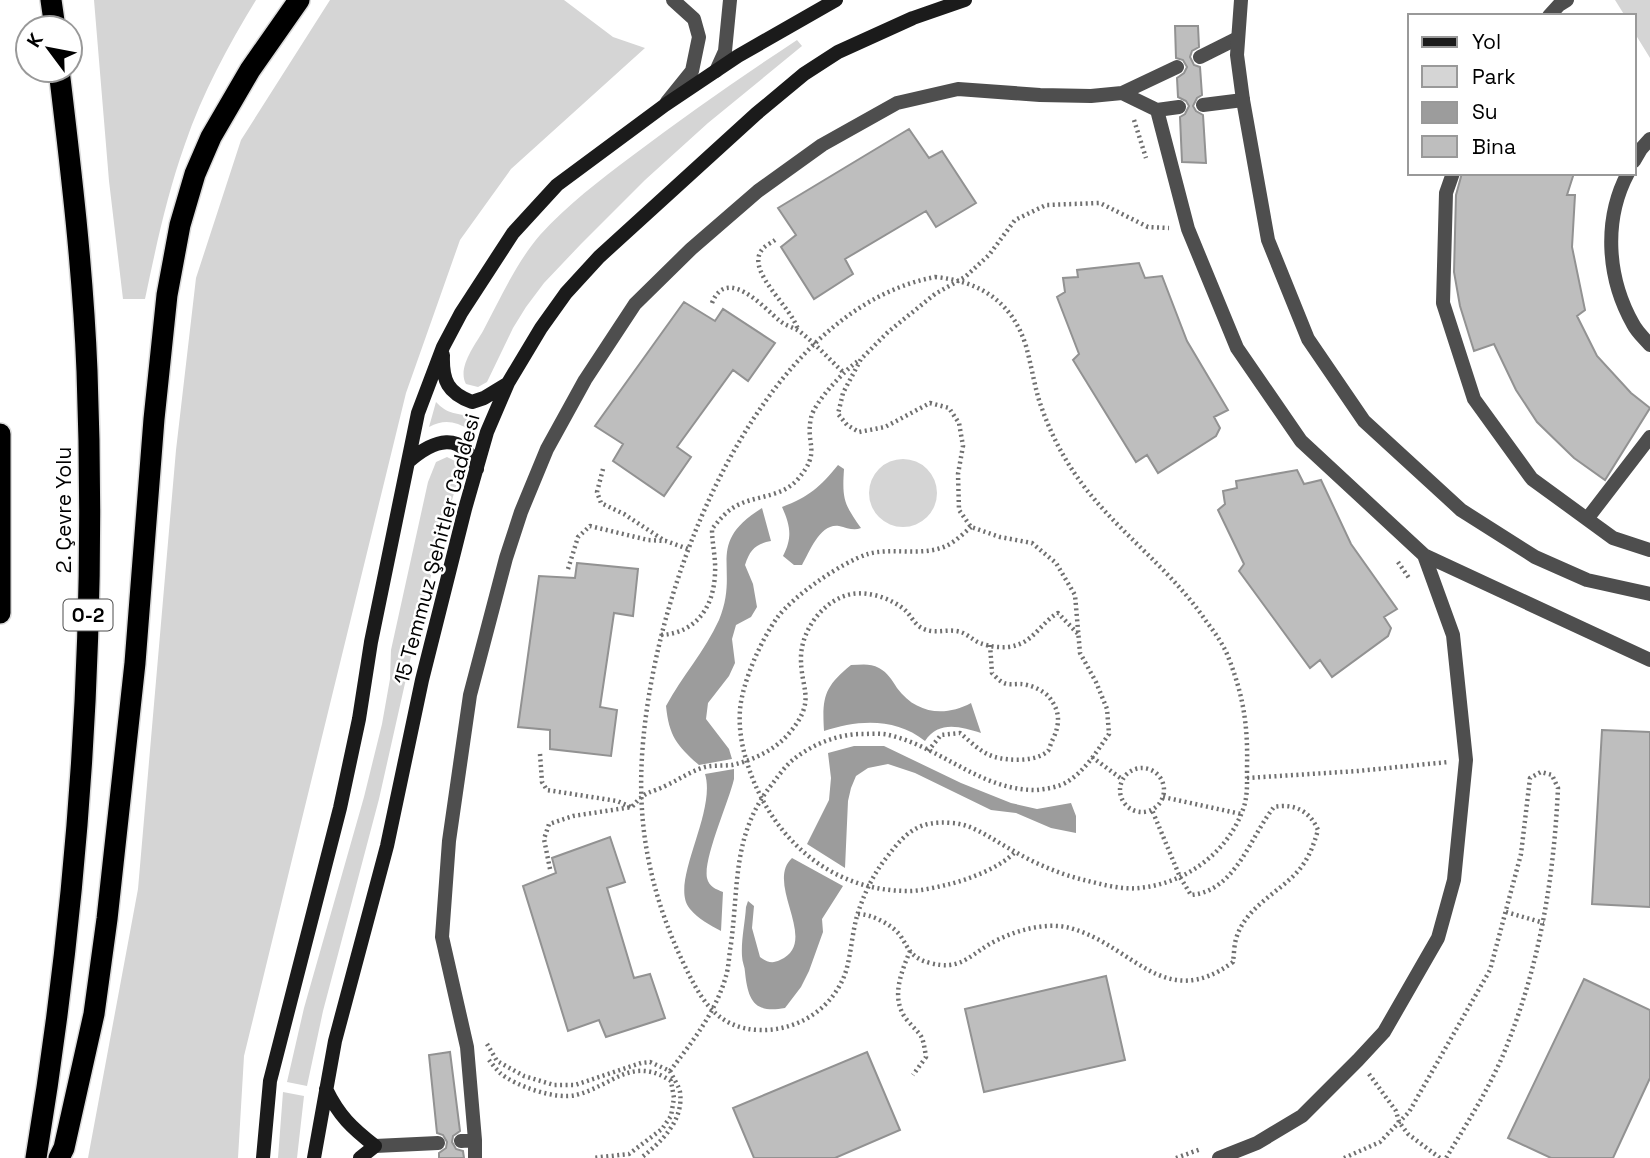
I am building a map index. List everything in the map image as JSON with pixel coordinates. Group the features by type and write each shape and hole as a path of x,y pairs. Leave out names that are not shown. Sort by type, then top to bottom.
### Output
{"highway":[{"path":"59,1158 64,1148 94,1014 107,919 135,663 167,295 180,225 195,174 211,137 250,70 299,0"},
{"name":"2. Çevre Yolu","path":"36,1158 65,960 75,864 88,640 87,370 78,245 61,84"},
{"path":"0,434 0,612"}],"main road":[{"name":"15 Temmuz Şehitler Caddesi","path":"263,1158 270,1081 340,808 418,413 443,346 513,233 557,185 665,104 768,37 836,0"},
{"name":"15 Temmuz Şehitler Caddesi","path":"314,1158 335,1041 387,846 426,667 465,509 487,432 508,383 547,319 566,293 599,257 756,114 804,74 838,52 913,18 965,0"},
{"path":"443,346 442,368 447,384 456,396 472,402 508,383"},
{"path":"407,463 423,449 441,441 455,442 473,457 477,469"},
{"path":"326,1089 337,1111 375,1150 360,1158"}],"street":[{"path":"665,104 692,71 699,37 694,19 673,0"},
{"path":"716,71 725,51 730,0"},
{"path":"1241,0 1237,55 1268,240 1308,339 1364,421 1461,510 1535,557 1587,580 1646,595"},
{"path":"1551,14 1567,0"},
{"path":"1200,57 1238,38"},
{"path":"475,1158 468,1141 471,1038 442,937 449,841 470,695 506,558 521,512 547,449 585,380 635,304 691,249 758,191 822,145 897,103 958,89 1040,95 1091,96 1122,93 1177,68"},
{"path":"1122,93 1157,110 1179,107"},
{"path":"1203,105 1243,100"},
{"path":"1157,110 1188,229 1237,348 1301,441 1424,555 1650,660"},
{"path":"1636,158 1650,139"},
{"path":"1452,175 1446,192 1443,303 1474,398 1532,479 1613,538 1650,550"},
{"path":"1627,175 1619,189 1610,235 1615,282 1633,325 1650,345"},
{"path":"1587,519 1650,438"},
{"path":"1216,1151 1256,1143 1302,1116 1384,1032 1438,938 1454,880 1466,760 1453,635 1424,555"},
{"path":"375,1150 438,1143"}],"path":[{"path":"1125,115 1134,120 1149,168"},
{"path":"661,635 687,630 697,622 708,602 715,571 712,529 723,515 737,505 783,491 796,481 808,466 812,454 809,428 811,414 843,372 862,359 888,332 989,255 1015,220 1046,205 1100,202 1148,228 1188,229"},
{"path":"1164,216 1172,240"},
{"path":"775,240 761,251 757,265 764,279 795,320 798,331"},
{"path":"935,277 960,279 982,288 1007,310 1024,339 1040,402 1068,464 1108,516 1184,590 1225,649 1241,692 1248,734 1247,793 1241,814 1230,835 1214,855 1180,877 1139,888 1078,879 1015,852 961,823 930,822 911,831 884,859 869,886 858,914 845,975 830,999 811,1018 790,1027 758,1030 728,1023 711,1011 679,954 657,894 648,856 642,795 646,718 667,608 710,497 735,449 762,408 814,345 842,321 884,292 935,277"},
{"path":"712,303 716,294 727,288 740,289 783,324 798,331 843,372"},
{"path":"670,1072 705,1024 726,976 736,905 737,865 748,823 761,799 792,760 816,746 847,734 887,734 996,784 1023,790 1044,790 1065,783 1082,770 1109,734 1107,709 1080,653 1075,595 1056,563 1032,543 1000,537 971,527 959,510 958,474 963,446 959,423 949,408 930,402 885,427 859,432 847,425 838,414 843,393 862,359"},
{"path":"603,469 597,492 601,503 624,514 666,541 688,550"},
{"path":"568,569 578,537 590,526 648,540 666,541"},
{"path":"971,527 947,545 929,550 868,554 839,568 807,590 778,617 752,668 740,709 745,761 761,799 782,832 808,857 857,884 910,892 967,880 1001,864 1015,852"},
{"path":"1394,555 1415,588"},
{"path":"550,869 544,839 549,824 573,816 632,807 642,795 680,776 707,767 745,761 780,743 804,712 807,692 801,656 804,638 811,623 822,610 837,600 852,594 876,595 892,601 926,630 940,633 956,631 981,644 998,647 1017,646 1058,613 1079,635"},
{"path":"928,751 941,735 960,733 981,750 996,757 1034,758 1048,751 1058,729 1058,714 1053,704 1047,694 1034,688 1004,683 998,679 992,673 990,645"},
{"path":"1447,776 1448,749"},
{"path":"540,754 542,782 547,790 617,801 632,807"},
{"path":"1092,757 1123,780"},
{"path":"1247,778 1358,771 1466,760"},
{"path":"1138,769 1152,771 1162,782 1163,797 1157,807 1138,812 1125,804 1120,790 1123,780 1138,769"},
{"path":"1344,1158 1380,1142 1409,1112 1490,970 1521,855 1530,778 1541,772 1552,775 1558,788 1551,881 1533,970 1509,1042 1478,1104 1446,1158"},
{"path":"1163,797 1241,814"},
{"path":"858,914 865,914 882,922 900,935 910,951 929,962 952,966 970,959 986,946 1004,937 1034,927 1068,927 1096,938 1149,971 1173,981 1197,981 1219,972 1233,962 1236,938 1247,919 1261,902 1298,871 1308,857 1318,830 1313,818 1300,809 1283,805 1274,807 1226,879 1199,894 1191,895 1180,877 1152,810"},
{"path":"1506,912 1544,923"},
{"path":"910,951 898,987 899,1000 901,1011 922,1034 926,1057 913,1075"},
{"path":"471,1038 487,1042 497,1061 524,1076 554,1085 575,1085 641,1063 650,1062 670,1072 680,1092 678,1118 664,1138 642,1158"},
{"path":"471,1038 500,1073 537,1092 574,1096 633,1070 658,1073 671,1081 674,1098 671,1116 662,1129 629,1154 592,1158"},
{"path":"1358,1060 1396,1111 1399,1122 1408,1134 1440,1158"},
{"path":"1176,1158 1216,1151"}],"green space":[{"path":"94,0 256,0 217,70 192,125 167,201 145,299 123,299 109,181"},
{"path":"330,0 564,0 613,37 645,48 511,169 460,240 406,393 244,1056 238,1158 88,1158 138,889 176,450 196,278 241,140"},
{"path":"1615,0 1650,0 1650,58 1636,35 1636,14 1624,14"},
{"path":"797,40 802,46 708,123 645,180 581,244 544,283 526,307 487,382 478,387 466,384 465,364 472,350 523,257 550,224 584,193 652,141"},
{"path":"436,402 448,411 472,416 470,430 449,422 429,427"},
{"path":"447,457 459,463 459,475 421,612 379,799 323,1011 307,1086 287,1082 304,1008 382,724 390,679 391,650 428,482 436,462"},
{"path":"903,459 916,462 927,469 934,480 937,493 934,506 927,517 916,524 903,527 890,524 879,517 872,506 869,493 872,480 879,469 890,462"},
{"path":"283,1092 304,1096 297,1158 278,1158"}],"water":[{"path":"838,465 844,469 845,501 861,528 832,526 826,529 816,539 802,565 794,565 783,556 789,531 782,507 813,490"},
{"path":"762,508 771,541 754,548 745,565 753,584 757,607 751,617 736,625 732,639 735,663 729,676 708,703 706,719 729,749 732,759 699,765 675,740 666,706 719,620 727,585 728,546 733,534 744,521"},
{"path":"851,665 879,668 905,697 922,708 951,710 971,703 981,733 958,727 944,728 931,734 925,741 913,733 889,724 863,723 824,731 827,694 835,680"},
{"path":"854,746 884,746 961,783 1011,803 1037,809 1071,803 1076,816 1076,833 1051,828 1016,813 991,810 915,773 888,764 868,768 856,776 851,788 845,868 807,844 829,800 831,778 828,753"},
{"path":"734,769 734,779 712,844 707,869 709,884 723,892 721,931 700,919 690,909 685,898 685,883 705,808 705,774"},
{"path":"792,858 843,886 822,919 823,932 801,987 785,1008 766,1009 754,1003 746,982 742,950 746,907 748,901 754,906 752,928 760,957 774,962 791,952 795,940 794,927 784,882 785,869"}],"building":[{"path":"1175,26 1198,26 1199,47 1192,51 1190,57 1194,65 1200,67 1202,95 1193,106 1203,115 1206,163 1182,162 1180,117 1189,106 1178,97 1177,78 1187,67 1183,60 1176,58"},
{"path":"909,129 929,158 942,151 976,203 936,227 926,211 845,259 853,274 814,299 781,247 796,235 778,208"},
{"path":"1461,175 1573,175 1567,195 1575,195 1572,247 1585,310 1577,316 1597,356 1631,393 1650,408 1605,480 1574,458 1537,422 1516,390 1494,344 1474,351 1460,306 1454,272 1456,195"},
{"path":"1139,263 1145,278 1162,276 1187,341 1228,410 1214,417 1220,428 1216,436 1158,473 1147,455 1136,462 1073,360 1079,354 1057,297 1065,292 1063,278 1078,277 1077,270"},
{"path":"684,302 715,321 723,309 775,343 748,381 733,370 677,447 691,457 664,496 613,461 623,444 595,426"},
{"path":"1297,470 1304,484 1321,480 1351,544 1397,609 1384,617 1391,628 1388,636 1332,677 1320,660 1310,668 1239,571 1244,564 1218,510 1225,504 1223,491 1237,488 1236,481"},
{"path":"577,563 638,569 633,616 614,613 600,707 617,710 611,756 550,749 550,730 518,727 539,576 575,578"},
{"path":"1602,730 1650,732 1650,907 1592,904"},
{"path":"610,837 625,882 607,888 634,978 650,974 665,1018 606,1037 599,1020 568,1031 523,886 556,873 552,858"},
{"path":"1106,976 1125,1060 984,1092 965,1009"},
{"path":"1584,979 1650,1010 1650,1078 1613,1158 1551,1158 1508,1138"},
{"path":"450,1052 460,1131 453,1136 452,1142 456,1149 463,1151 464,1158 439,1158 439,1153 446,1148 447,1142 443,1135 437,1133 429,1055"},
{"path":"867,1052 900,1130 835,1158 754,1158 733,1108"}]}
